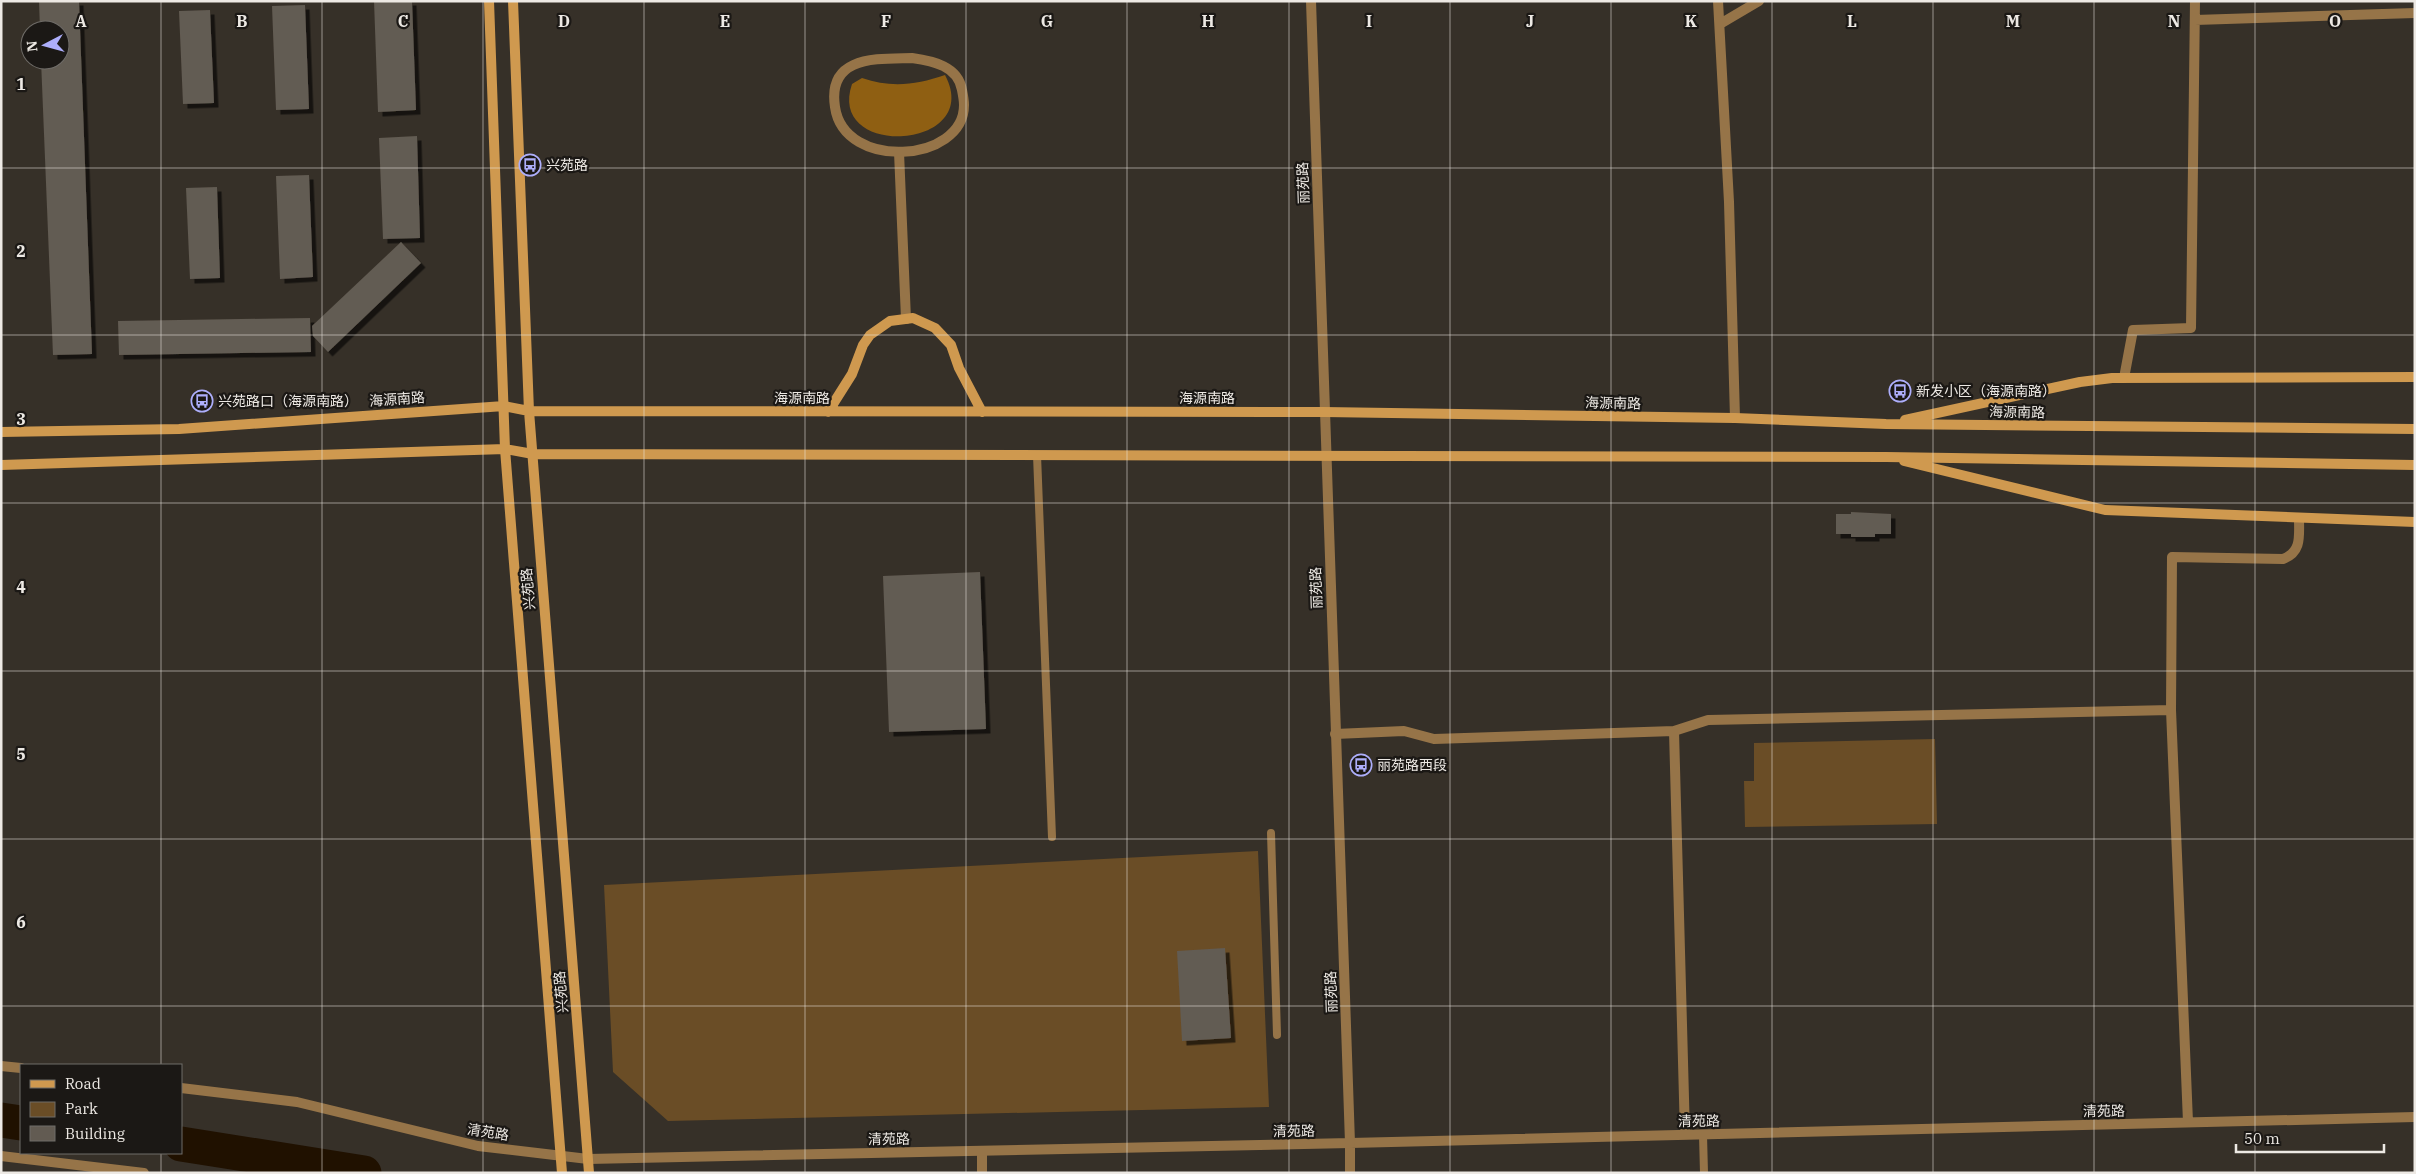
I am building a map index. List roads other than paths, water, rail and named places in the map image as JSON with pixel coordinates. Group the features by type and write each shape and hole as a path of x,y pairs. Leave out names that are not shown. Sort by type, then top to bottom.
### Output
{"main road":[{"name":"兴苑路","path":"489,1 506,449 562,1173"},
{"name":"兴苑路","path":"514,1 529,411 589,1173"},
{"path":"828,412 852,374 863,345 870,335 890,320 913,318 924,322 944,336 951,345 959,368 982,412"},
{"path":"1886,424 2080,382 2124,378 2415,377"},
{"name":"海源南路","path":"1,432 179,429 504,406 529,411 1324,412 1735,418 1886,424 2415,429"},
{"path":"1,465 506,449 533,454 1886,457 2415,466"},
{"path":"1886,457 2105,510 2415,522"}],"street":[{"name":"丽苑路","path":"1311,1 1350,1173"},
{"path":"1718,1 1729,202 1735,418"},
{"path":"1720,24 1759,1"},
{"path":"2124,378 2133,330 2191,328 2195,1"},
{"path":"2195,20 2415,13"},
{"path":"912,58 933,61 954,72 960,82 964,106 956,129 941,141 927,147 899,152 881,152 862,145 846,133 838,120 834,97 835,86 840,75 848,67 870,59 912,58"},
{"path":"899,152 906,319"},
{"path":"2188,1122 2171,710 2172,557 2283,559 2292,556 2299,544 2299,518"},
{"path":"1335,734 1404,731 1434,739 1674,731 1708,720 2171,710"},
{"path":"1674,731 1685,1135"},
{"path":"1,1066 20,1068"},
{"name":"清苑路","path":"182,1088 297,1102 478,1146 561,1154 588,1159 1703,1135 2415,1117"},
{"path":"982,1151 982,1173"},
{"path":"1,1156 144,1173"}],"lane":[{"path":"1037,455 1052,836"},
{"path":"1271,833 1277,1035"},
{"path":"1703,1135 1704,1173"}],"waterway":[{"path":"1,1120 20,1123"},
{"path":"182,1144 364,1173"}],"place":[{"name":"兴苑路","path":"530,165"},
{"name":"新发小区（海源南路）","path":"1900,391"},
{"name":"兴苑路口（海源南路）","path":"202,401"},
{"name":"丽苑路西段","path":"1361,765"}]}
